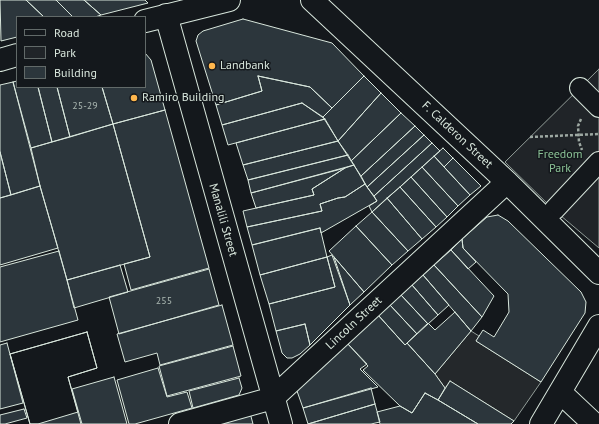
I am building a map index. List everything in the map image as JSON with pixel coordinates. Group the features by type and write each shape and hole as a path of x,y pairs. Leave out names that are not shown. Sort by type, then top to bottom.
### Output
{"street":[{"path":"146,21 229,0"},
{"name":"F. Calderon Street","path":"312,0 507,182 599,273"},
{"name":"Manalili Street","path":"166,15 281,424"},
{"path":"0,60 16,55"},
{"path":"554,210 596,165"},
{"name":"Lincoln Street","path":"180,424 273,398 507,182"},
{"path":"541,424 599,326"},
{"path":"560,392 594,424"}],"path":[{"path":"590,98 578,126 579,142 584,156 596,165"},
{"path":"530,137 599,134"}],"green space":[{"name":"Freedom Park","path":"599,69 599,248 554,210 505,162"}],"shaded area":[{"path":"471,331 479,336 476,341 541,382 514,421 450,381 445,388 435,374"}],"building":[{"path":"0,0 26,0 43,16 16,16 16,37 1,41"},
{"path":"26,0 56,0 72,16 43,16"},
{"path":"56,0 84,0 101,15 98,16 72,16"},
{"path":"84,0 145,0 148,3 101,15"},
{"path":"243,19 332,43 364,76 332,108 310,87 258,76 262,91 216,105 196,41 198,35 203,31"},
{"name":"Ramiro Building","path":"146,54 151,60 165,110 113,124 102,88 146,88"},
{"path":"258,76 310,87 332,108 323,117 302,103 222,125 216,105 262,91"},
{"path":"364,76 381,93 338,141 323,117"},
{"path":"16,81 16,88 38,88 52,142 31,148 13,82"},
{"path":"13,82 40,186 11,195 0,152 0,85"},
{"path":"38,88 57,88 70,137 52,142"},
{"path":"57,88 102,88 113,124 70,137"},
{"path":"381,93 401,113 351,161 338,141"},
{"path":"302,103 325,119 228,145 222,125"},
{"path":"165,110 209,268 131,290 124,264 150,257 113,124"},
{"path":"401,113 415,126 361,176 351,161"},
{"path":"325,119 338,141 243,165 236,143"},
{"path":"113,124 150,257 67,280 40,186 31,148"},
{"path":"415,126 424,135 367,187 361,176"},
{"path":"424,135 432,143 374,196 367,187"},
{"path":"338,141 348,155 248,180 243,165"},
{"path":"432,143 440,151 372,212 369,206 377,201 374,196"},
{"path":"443,148 453,158 444,167 434,156"},
{"path":"0,152 11,195 0,198"},
{"path":"348,155 354,165 251,193 248,180"},
{"path":"434,156 470,195 458,206 422,167"},
{"path":"453,158 481,186 470,195 444,167"},
{"path":"354,165 365,184 345,197 320,204 322,211 247,227 243,211 314,195 312,189 345,168"},
{"path":"422,167 458,206 447,217 411,177"},
{"path":"345,168 312,189 314,195 256,208 251,193"},
{"path":"411,177 447,217 436,227 400,187"},
{"path":"365,184 377,201 321,233 320,228 252,245 247,227 322,211 320,204 345,197"},
{"path":"40,186 58,248 0,265 0,198"},
{"path":"400,187 436,227 422,239 387,198"},
{"path":"387,198 422,239 408,251 372,212"},
{"path":"372,212 408,251 392,265 356,226"},
{"path":"498,215 508,221 581,292 586,302 585,313 541,382 476,341 483,330 494,337 509,312 508,294 463,248 462,239 487,217"},
{"path":"356,226 392,265 364,292 329,251"},
{"path":"320,228 327,257 260,275 252,245"},
{"path":"462,239 463,248 476,262 468,269 451,250"},
{"path":"451,250 494,296 482,317 434,265"},
{"path":"59,251 78,320 0,342 0,267"},
{"path":"332,255 350,305 310,345 305,324 276,331 269,304 335,287 327,257"},
{"path":"327,257 335,287 269,304 260,275"},
{"path":"334,257 364,292 350,305"},
{"path":"120,265 128,292 74,308 67,280"},
{"path":"434,265 482,317 471,331 423,275"},
{"path":"209,269 219,305 119,334 109,297"},
{"path":"423,275 449,305 438,315 412,285"},
{"path":"412,285 438,315 428,324 401,295"},
{"path":"401,295 428,324 417,334 390,305"},
{"path":"222,305 233,345 160,365 157,353 125,362 117,334"},
{"path":"390,305 417,334 405,345 378,315"},
{"path":"455,312 471,331 435,374 407,343 428,323 435,330"},
{"path":"378,315 405,345 407,343 435,374 445,388 438,400 425,393 412,413 400,406 363,370 368,366 347,343"},
{"path":"305,324 310,345 300,354 292,358 287,358 282,353 276,331"},
{"path":"87,332 97,368 68,377 78,412 38,424 30,424 10,354"},
{"path":"87,332 97,368 68,377 81,424 30,424 10,354"},
{"path":"7,343 23,403 0,409 0,345"},
{"path":"347,343 367,364 360,369 378,387 303,408 297,391 297,385"},
{"path":"233,346 241,376 167,396 159,366"},
{"path":"158,368 167,397 187,392 192,408 135,424 129,424 117,380"},
{"path":"114,377 127,424 82,424 72,389"},
{"path":"239,378 242,388 239,395 193,408 189,391"},
{"path":"450,381 514,421 511,424 478,424 438,400"},
{"path":"371,388 375,404 308,424 303,408"},
{"path":"425,393 478,424 380,424 377,412 400,406 412,413"},
{"path":"375,404 380,422 371,424 308,424"},
{"path":"24,409 27,418 0,424 0,415"},
{"path":"249,409 253,424 200,424"}],"place":[{"name":"Landbank","path":"212,66"},
{"name":"Ramiro Building","path":"134,98"}]}
